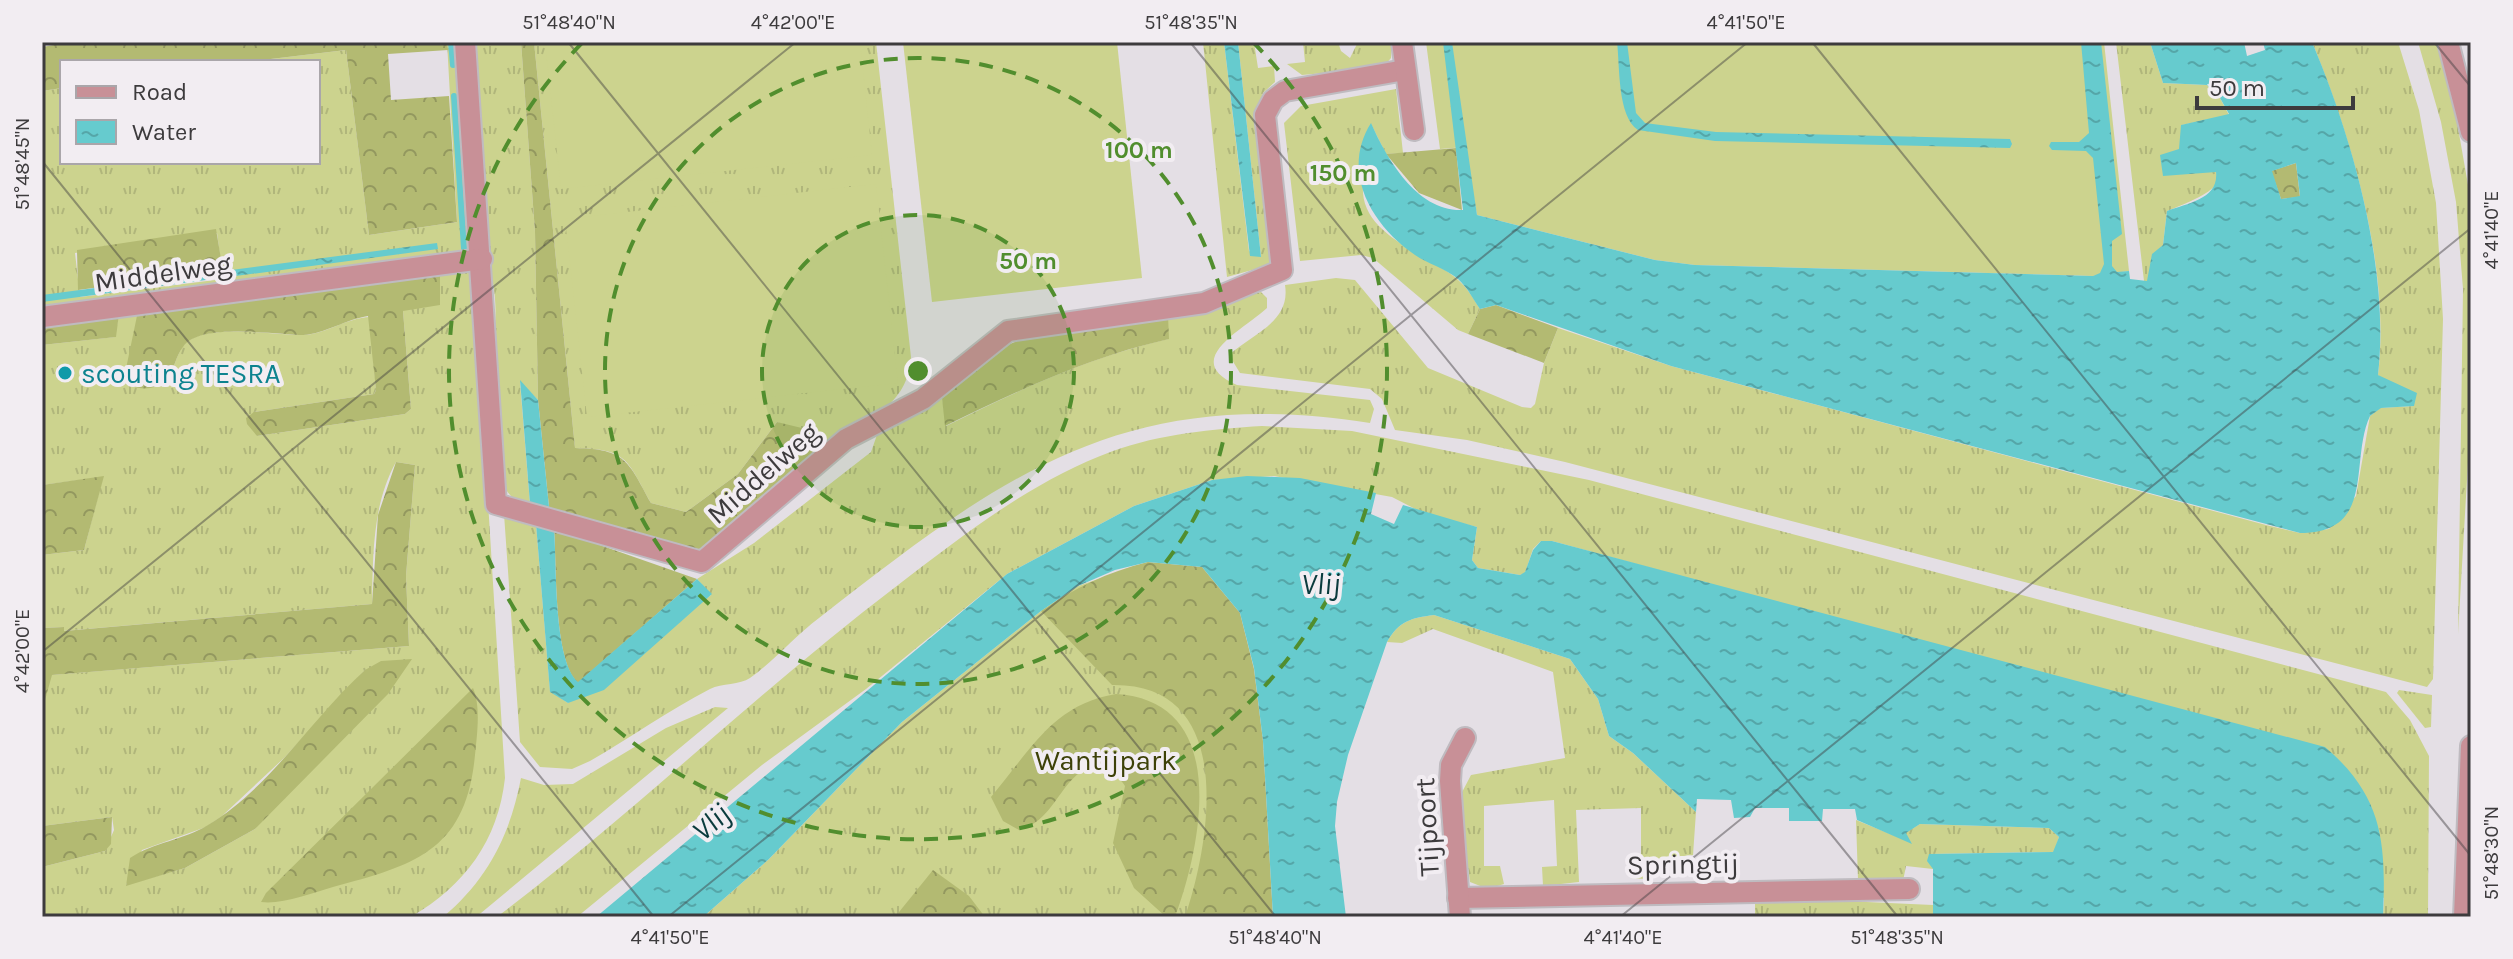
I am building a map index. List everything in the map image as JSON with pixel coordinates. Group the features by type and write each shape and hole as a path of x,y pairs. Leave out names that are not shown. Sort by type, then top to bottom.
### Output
{"street":[{"name":"Middelweg","path":"465,42 482,259 496,504 702,562 846,439 923,399 1008,331 1204,303 1282,270 1265,115 1273,100 1285,91 1405,70"},
{"path":"1402,42 1414,130"},
{"path":"2448,42 2471,132"},
{"name":"Middelweg","path":"42,317 482,259"},
{"name":"Tijpoort","path":"1459,908 1450,781 1451,765 1465,738"},
{"path":"2464,917 2471,746"},
{"name":"Springtij","path":"1459,908 1909,889"}],"green space":[{"path":"71,42 447,42 448,50 388,54 391,100 449,96 457,222 369,235 346,50 263,60 60,60 60,88 42,91 42,47"},
{"path":"447,42 458,42 473,241 467,253 42,310 42,91 60,88 60,164 320,164 320,60 263,60 346,50 369,235 457,222","holes":["217,233 223,279 80,297 75,253"]},
{"path":"476,42 521,42 535,232 538,400 520,382 530,504 513,498 498,472 492,342 495,298 486,255 473,77 478,65"},
{"path":"521,42 534,42 575,448 605,451 624,460 651,503 686,512 738,474 777,422 810,430 829,444 689,568 556,516 549,507 538,400 535,232"},
{"path":"534,42 876,42 911,357 908,374 894,400 829,444 777,422 738,474 686,512 651,503 630,467 616,455 575,448"},
{"path":"545,42 860,42 872,155 561,189"},
{"path":"903,42 1117,42 1142,278 932,302"},
{"path":"1203,42 1224,42 1249,251 1261,257 1238,42 1254,42 1258,68 1274,66 1275,82 1263,93 1257,117 1273,256 1270,265 1227,277"},
{"path":"1303,42 1338,42 1341,51 1350,58 1358,42 1392,42 1391,58 1378,68 1302,75 1287,64 1305,62"},
{"path":"1426,42 2104,42 2129,271 2093,276 1695,265 1655,260 1477,215 1465,147 1440,149"},
{"path":"2116,42 2150,42 2163,83 2207,85 2220,98 2229,115 2182,125 2208,158 2217,178 2206,193 2167,211 2163,245 2148,281 2144,281"},
{"path":"2312,42 2398,42 2419,110 2436,203 2443,319 2433,679 2427,687 1565,462 1467,440 1395,430 1382,399 1370,389 1240,373 1229,355 1276,318 1285,298 1285,285 1336,278 1355,280 1428,368 1522,407 1531,408 1535,404 1544,363 1558,328 1671,366 2266,525 2300,533 2329,529 2356,496 2370,416 2380,408 2414,406 2378,375 2381,335 2379,292 2365,206 2341,120"},
{"path":"2418,42 2436,42 2454,105 2471,202 2471,411 2458,634 2463,289 2456,202 2441,122"},
{"path":"1396,89 1403,153 1386,154 1371,124 1363,185 1367,208 1375,222 1387,233 1446,271 1467,289 1480,309 1468,334 1458,330 1373,258 1361,255 1300,261 1284,123 1301,106"},
{"path":"1456,148 1462,210 1419,193 1386,154"},
{"path":"2296,163 2300,197 2281,199 2271,171"},
{"path":"876,184 898,383 587,417 565,219"},
{"path":"216,229 223,271 78,290 77,250"},
{"path":"464,268 474,274 505,778 495,822 476,859 447,891 411,917 42,917 42,867 105,851 114,830 112,817 42,826 42,711 51,675 409,646 406,576 415,465 396,462 382,496 375,532 372,604 63,631 63,627 42,628 42,555 84,550 103,477 42,485 42,345 115,337 119,314 138,311 169,381 183,346 192,338 222,332 305,335 370,317 374,394 254,412 257,436 405,414 411,409 403,311 440,271","holes":["365,670 255,829 185,868 126,885 142,850 206,827 222,816 284,758"]},
{"path":"440,271 440,305 403,311 411,409 405,414 257,436 247,424 246,418 254,412 374,394 368,316 303,335 221,332 205,335 192,339 183,347 169,381 146,388 123,383 138,311"},
{"path":"1261,292 1267,298 1267,308 1233,335 1215,355 1214,365 1221,375 1237,385 1370,400 1374,409 1370,423 1284,414 1206,417 1137,430 1072,452 1010,483 948,521 819,618 750,678 710,689 572,769 540,767 520,742 504,514 536,524 550,691 568,703 711,595 697,579 754,543 871,452 878,432 941,389 946,426 1027,387 1082,365 1168,339 1168,315"},
{"path":"1496,305 1558,328 1544,363 1468,334 1480,309"},
{"path":"119,314 116,337 42,345 42,322"},
{"path":"1168,315 1169,339 1082,365 945,426 941,389 1000,348 1022,339"},
{"path":"1262,426 1352,431 1589,480 2386,692 2410,720 2429,756 2428,917 2383,917 2384,898 1819,614 1552,541 1541,541 1533,549 1525,573 1520,575 1478,568 1472,560 1477,527 1425,514 1392,497 1274,476 1212,480 1134,506 1007,574 866,689 762,765 577,917 497,917 598,836 847,625 949,546 1027,493 1083,463 1131,445 1187,433"},
{"path":"396,462 415,465 406,576 409,646 52,675 42,711 42,628 64,627 64,631 372,604 378,515"},
{"path":"104,476 84,550 42,555 42,485"},
{"path":"554,529 697,579 578,683 570,671 560,633"},
{"name":"Wantijpark","path":"1148,562 1273,917 703,917 769,859 902,722 1041,611 1078,586"},
{"path":"1148,562 1202,567 1240,613 1254,669 1263,741 1273,917 1185,917 1202,848 1206,809 1205,771 1197,737 1180,710 1152,691 1112,685 1041,611 1092,582"},
{"path":"1434,615 1570,659 1598,699 1609,736 1633,753 1696,812 1693,855 1647,860 1645,879 1631,878 1632,867 1641,867 1641,808 1576,810 1579,882 1543,886 1542,867 1557,866 1554,800 1484,806 1484,866 1500,866 1504,884 1488,889 1470,882 1459,798 1471,775 1565,758 1553,672 1433,629 1402,643 1387,642 1396,629 1406,622"},
{"path":"412,659 388,694 255,829 185,868 126,886 130,858 199,830 230,810 271,772 365,670 381,661"},
{"path":"473,688 478,721 470,787 461,813 448,833 431,849 389,871 297,898 261,902 266,893"},
{"path":"2399,690 2432,695 2431,727 2425,728 2397,693"},
{"path":"1116,694 1153,703 1178,722 1192,748 1199,781 1199,816 1185,887 1175,917 1166,917 1134,888 1113,843 1125,786 1113,774 1086,768 1076,775 1040,819 1019,830 1003,821 991,797 1044,732 1059,719 1094,699"},
{"path":"715,707 728,708 481,913 474,917 443,917 473,887 495,855 521,778 544,785 573,784 666,728"},
{"path":"112,817 111,844 105,851 42,867 42,826"},
{"path":"1856,820 1910,842 1905,833 1920,824 2049,828 2059,837 2054,852 1930,854 1933,869 1906,866 1903,881 1858,880"},
{"path":"933,870 969,896 985,917 895,917"},
{"path":"1755,897 1933,905 1933,917 1755,917"}],"water":[{"path":"1224,42 1238,42 1261,257 1250,256"},
{"path":"1443,42 1452,42 1477,215 1655,260 1695,265 2093,276 2100,273 2104,264 2093,158 2086,151 2052,150 2049,146 2051,142 2079,142 2089,133 2081,42 2101,42 2122,234 2112,241 2112,266 2117,272 2129,271 2130,279 2147,281 2152,254 2163,245 2167,211 2200,199 2213,188 2216,181 2216,172 2163,176 2160,155 2179,149 2181,125 2229,114 2220,98 2207,85 2163,83 2150,42 2244,42 2247,56 2265,50 2263,42 2312,42 2341,120 2365,206 2379,292 2378,375 2417,393 2414,406 2381,408 2370,416 2364,434 2356,491 2350,508 2340,521 2324,530 2300,533 1671,366 1496,305 1480,309 1458,279 1399,243 1374,213 1360,179 1359,160 1362,142 1371,123 1395,167 1418,193 1446,208 1463,210","holes":["2296,163 2300,196 2281,199 2272,171"]},
{"path":"1617,42 1627,42 1636,113 1645,123 1716,132 2010,139 2012,144 2010,148 1715,141 1638,130 1626,114 1623,102"},
{"path":"437,243 438,249 42,302 42,295"},
{"path":"520,380 538,400 549,507 530,504"},
{"name":"Vlij","path":"1247,476 1300,478 1376,493 1371,514 1394,524 1403,505 1477,527 1472,560 1478,568 1520,575 1525,572 1533,550 1541,541 1552,541 2325,747 2359,784 2377,823 2384,867 2383,917 1933,917 1933,869 1927,861 1929,854 2053,852 2059,837 2049,828 1920,824 1906,833 1912,844 1857,820 1855,809 1823,809 1822,821 1789,821 1789,808 1755,808 1750,817 1734,818 1731,800 1697,799 1696,812 1633,753 1609,736 1598,699 1570,659 1434,615 1406,622 1396,629 1387,642 1348,755 1335,826 1346,917 1273,917 1263,741 1254,668 1240,613 1202,567 1148,562 1115,570 1078,586 1041,611 902,722 769,859 703,917 596,917 1007,574 1134,506 1212,480"},
{"path":"536,524 554,529 560,633 570,671 578,682 697,579 712,594 604,690 568,703 550,692"}],"waterway":[{"path":"451,42 453,65"},
{"path":"454,96 464,248"}],"place":[{"name":"scouting TESRA","path":"65,373"}]}
